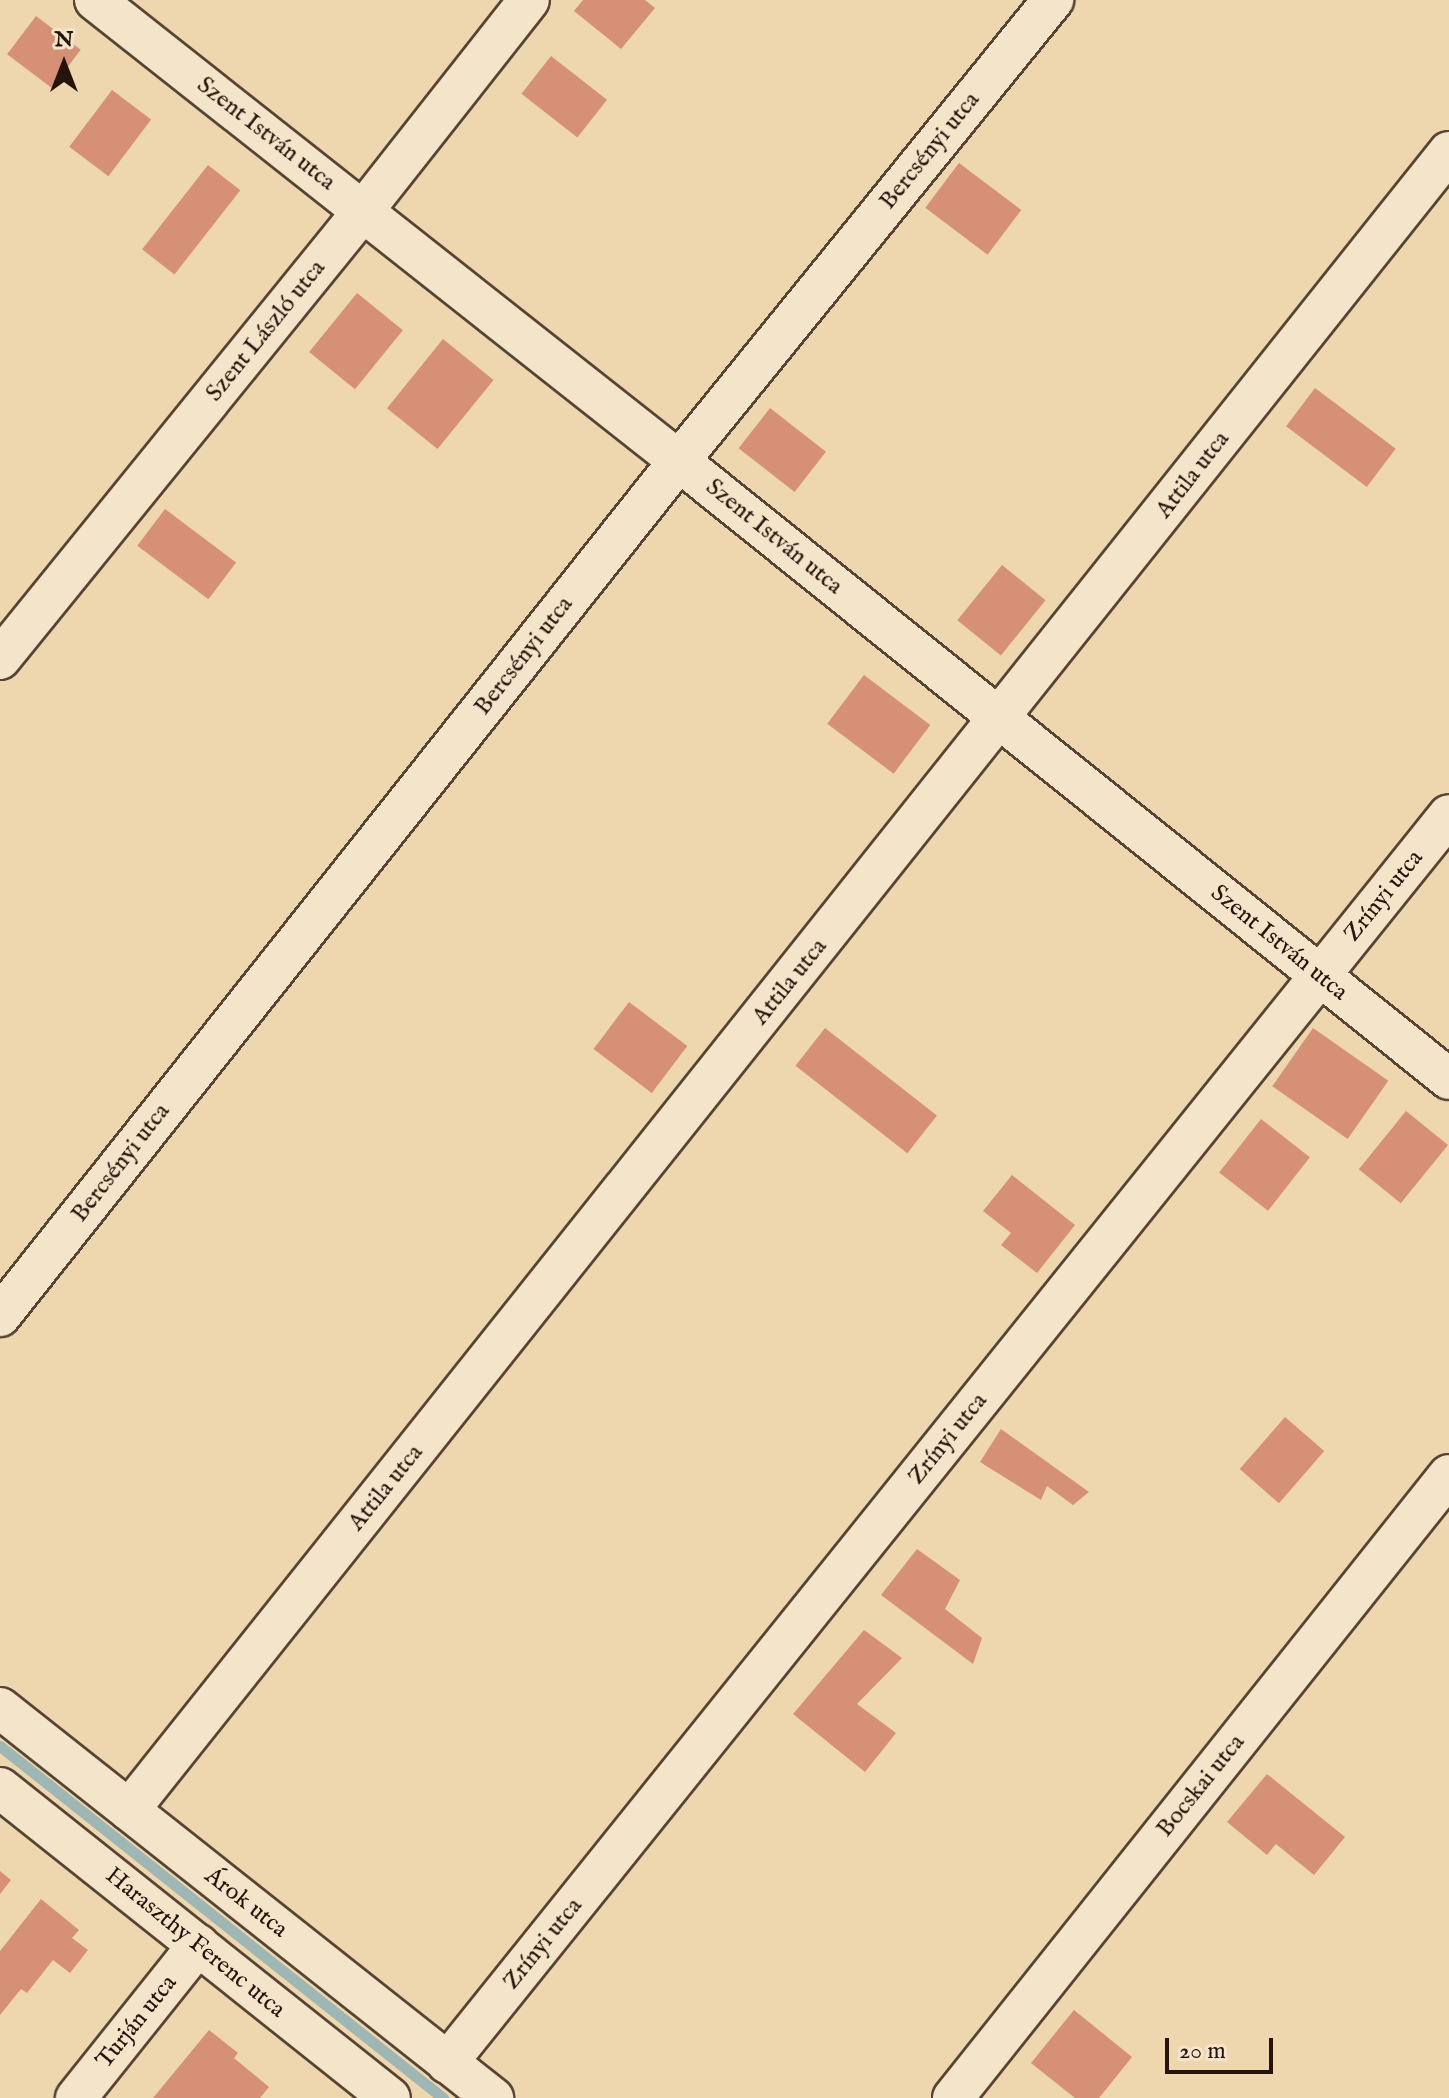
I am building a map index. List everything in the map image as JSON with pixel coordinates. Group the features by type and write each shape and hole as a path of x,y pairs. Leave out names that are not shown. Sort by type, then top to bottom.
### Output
{"street":[{"name":"Szent István utca","path":"95,0 679,461 1449,1079"},
{"name":"Szent László utca","path":"0,659 363,211 529,0"},
{"name":"Bercsényi utca","path":"0,1316 679,461 1053,0"},
{"name":"Attila utca","path":"129,1810 1449,152"},
{"name":"Zrínyi utca","path":"447,2063 1449,815"},
{"name":"Bocskai utca","path":"953,2098 1449,1475"},
{"name":"Árok utca","path":"0,1708 493,2098"},
{"name":"Haraszthy Ferenc utca","path":"0,1788 390,2098"},
{"name":"Turján utca","path":"76,2098 198,1945"}],"building":[{"path":"583,0 645,0 655,8 621,49 574,11"},
{"path":"36,16 81,50 52,88 7,54"},
{"path":"551,56 607,100 577,138 521,94"},
{"path":"112,90 151,119 108,176 69,147"},
{"path":"959,163 1021,210 988,255 925,208"},
{"path":"208,165 240,190 174,275 142,249"},
{"path":"357,293 403,330 355,389 309,352"},
{"path":"443,339 494,380 438,449 387,408"},
{"path":"1315,388 1396,449 1367,487 1286,426"},
{"path":"770,408 826,452 795,492 739,448"},
{"path":"165,509 236,563 208,599 137,546"},
{"path":"1002,565 1046,600 1001,655 957,620"},
{"path":"864,675 930,725 894,774 827,724"},
{"path":"629,1002 687,1046 652,1093 593,1049"},
{"path":"825,1028 937,1115 907,1153 795,1066"},
{"path":"1313,1028 1388,1081 1348,1139 1272,1086"},
{"path":"1406,1111 1448,1145 1401,1203 1359,1169"},
{"path":"1261,1119 1310,1157 1268,1211 1219,1173"},
{"path":"1012,1175 1075,1225 1037,1273 1001,1245 1011,1233 983,1211"},
{"path":"1285,1417 1324,1451 1279,1503 1240,1469"},
{"path":"1001,1429 1089,1492 1073,1505 1047,1486 1041,1500 980,1462"},
{"path":"917,1549 960,1580 945,1609 982,1638 973,1664 881,1595"},
{"path":"864,1630 902,1658 857,1704 896,1733 865,1772 793,1714"},
{"path":"1267,1774 1345,1837 1314,1875 1276,1844 1267,1855 1227,1822"},
{"path":"0,1871 11,1880 0,1894"},
{"path":"41,1899 79,1930 72,1938 88,1950 70,1973 53,1960 27,1993 21,1989 0,2015 0,1951"},
{"path":"1074,2010 1132,2057 1099,2098 1075,2098 1031,2063"},
{"path":"209,2030 238,2053 234,2058 269,2087 260,2098 153,2098"}],"waterway":[{"path":"0,1746 443,2098"}]}
